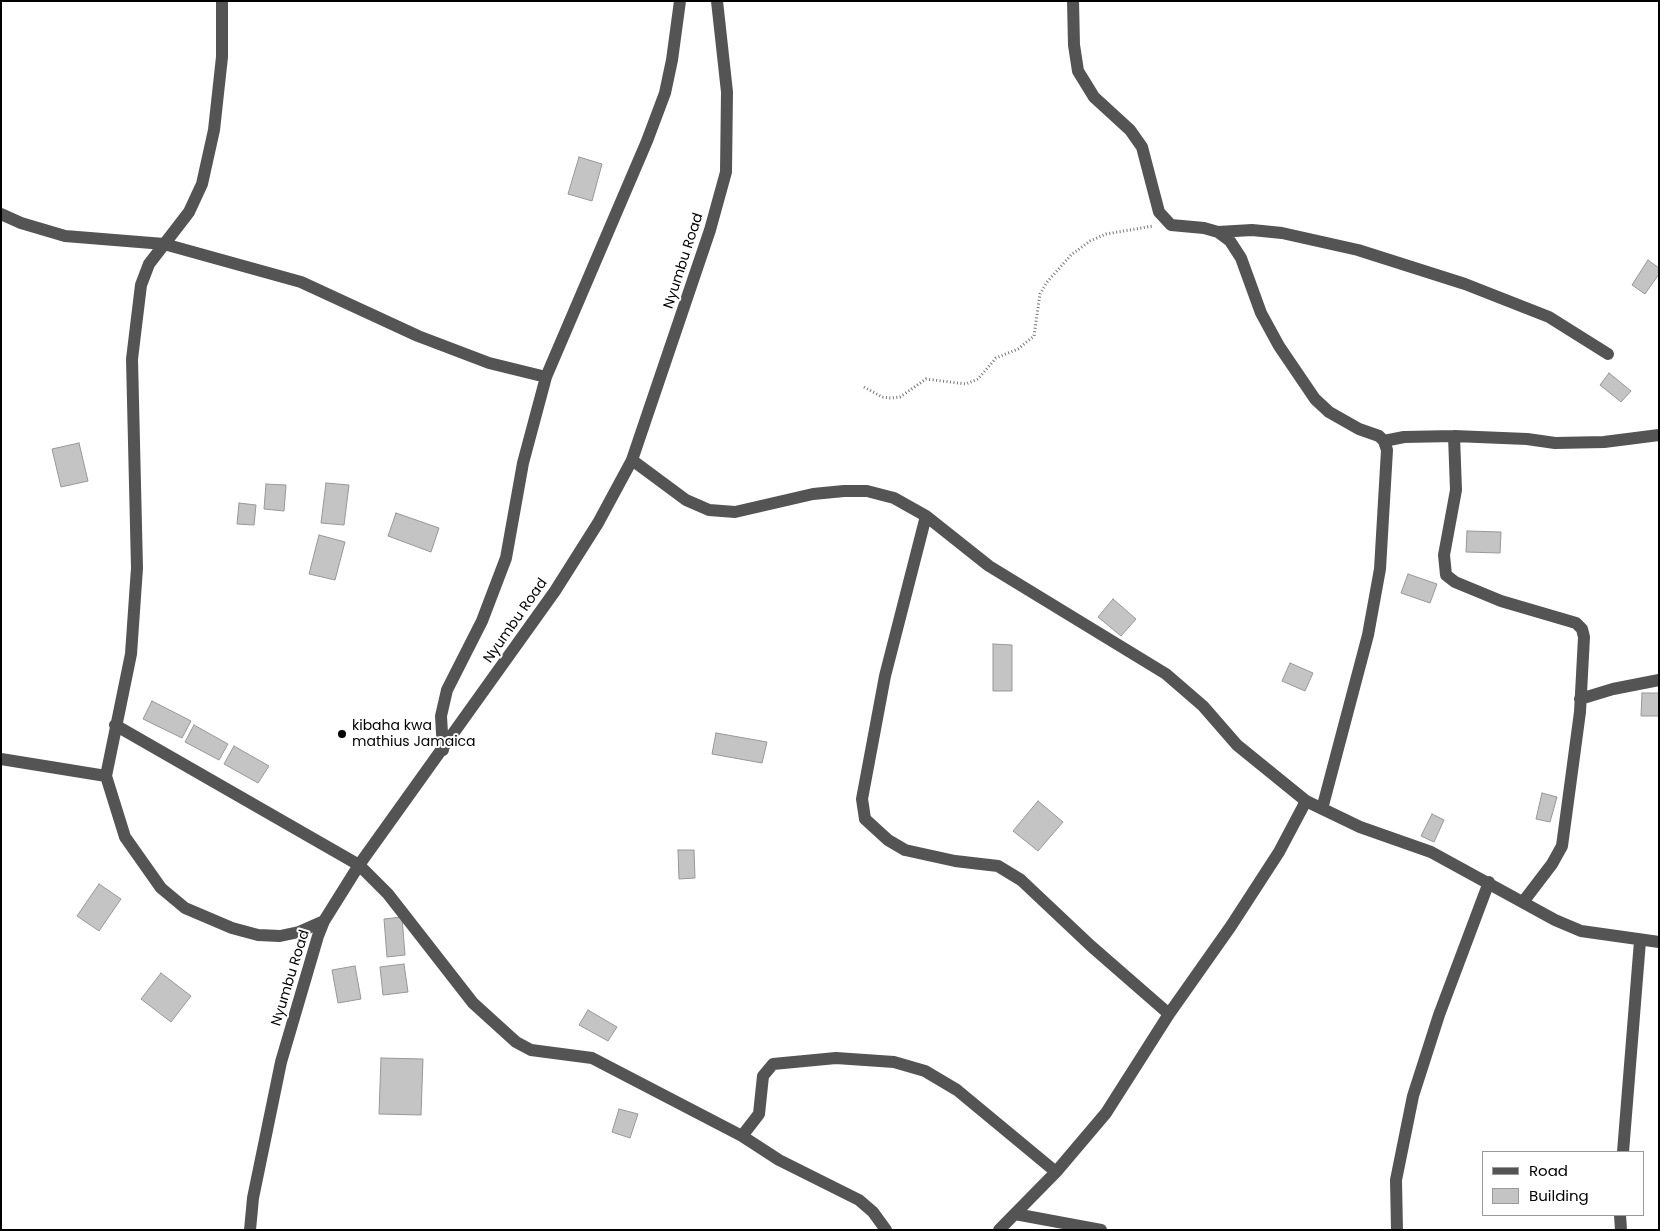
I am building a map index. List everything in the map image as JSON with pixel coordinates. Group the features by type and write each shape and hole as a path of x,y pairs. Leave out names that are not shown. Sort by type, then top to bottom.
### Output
{"street":[{"path":"222,1 222,57 214,130 202,184 189,212 149,264 142,285 132,360 137,568 131,654 106,776 125,837 161,888 185,908 232,928 258,935 280,936 299,932 324,921"},
{"path":"443,750 441,716 447,690 482,621 506,558 523,463 546,376 647,141 665,93 680,1"},
{"name":"Nyumbu Road","path":"250,1230 253,1198 281,1062 324,921 359,865 555,591 598,523 632,460 710,230 726,172 728,92 717,1"},
{"path":"1073,1 1074,45 1078,71 1094,97 1130,130 1142,147 1159,212 1171,224 1204,228 1218,232 1252,230 1282,233 1358,250 1464,284 1550,317 1608,354"},
{"path":"1,214 21,223 65,236 164,244 301,282 418,336 489,363 546,376"},
{"path":"1218,232 1230,241 1241,258 1261,313 1278,346 1315,399 1329,412 1359,429 1379,436 1384,441 1387,450 1380,569 1368,635 1322,809"},
{"path":"1384,441 1404,437 1454,436 1527,439 1555,443 1604,442 1659,435"},
{"path":"1454,436 1456,490 1444,555 1446,575 1455,582 1501,601 1576,623 1582,629 1584,637 1580,699 1562,846 1552,864 1524,902"},
{"path":"632,460 686,500 709,510 735,512 813,494 867,491 894,498 926,516 989,566 1166,674 1203,706 1237,745 1306,802 1360,827 1431,852 1489,882 1555,920 1581,931 1640,941 1659,942"},
{"path":"926,516 885,676 862,800 866,819 888,840 905,850 955,861 998,866 1021,880 1091,946 1169,1014"},
{"path":"1580,699 1613,689 1659,680"},
{"path":"115,726 359,865 388,894 473,1003 516,1042 531,1050 592,1058 742,1136 779,1160 859,1200 873,1212 886,1230"},
{"path":"1,759 106,776"},
{"path":"999,1230 1056,1172 1106,1113 1169,1014 1279,852 1306,802"},
{"path":"1397,1230 1396,1180 1413,1096 1439,1015 1489,882"},
{"path":"1623,1151 1640,941"},
{"path":"742,1136 759,1114 763,1076 773,1064 836,1058 894,1062 925,1071 957,1090 1056,1172"},
{"path":"1014,1214 1101,1230"},
{"path":"1620,1216 1622,1230"}],"path":[{"path":"864,387 882,397 890,398 900,397 926,379 966,384 978,380 996,358 1018,349 1034,336 1040,294 1047,282 1071,255 1090,241 1106,234 1171,224"}],"building":[{"path":"579,157 602,164 592,201 568,194"},
{"path":"1648,260 1659,268 1659,274 1645,294 1632,285"},
{"path":"1609,373 1631,391 1621,402 1600,385"},
{"path":"79,443 88,481 61,487 52,449"},
{"path":"326,483 349,485 344,525 321,523"},
{"path":"266,484 286,485 284,511 264,509"},
{"path":"239,503 256,505 254,525 237,524"},
{"path":"396,513 439,528 431,552 388,536"},
{"path":"1467,531 1501,532 1500,553 1466,552"},
{"path":"319,535 345,542 335,580 309,574"},
{"path":"1408,574 1437,584 1430,603 1401,593"},
{"path":"1113,599 1136,619 1121,636 1098,617"},
{"path":"993,644 1012,645 1012,691 993,691"},
{"path":"1290,663 1313,673 1305,691 1282,681"},
{"path":"1642,693 1659,693 1659,716 1641,716"},
{"path":"152,701 191,721 182,738 143,719"},
{"path":"194,725 228,744 219,760 185,742"},
{"path":"716,733 767,742 762,763 712,754"},
{"path":"234,746 269,766 258,783 224,764"},
{"path":"1542,793 1557,797 1550,822 1536,819"},
{"path":"1038,801 1063,822 1038,851 1013,831"},
{"path":"1432,814 1444,820 1434,842 1421,836"},
{"path":"678,850 694,850 695,878 679,879"},
{"path":"99,884 121,899 99,931 77,916"},
{"path":"402,917 405,955 387,957 384,919"},
{"path":"404,964 408,992 383,995 380,967"},
{"path":"355,966 361,999 338,1003 332,970"},
{"path":"161,973 191,996 171,1022 141,999"},
{"path":"588,1010 617,1027 608,1041 579,1025"},
{"path":"381,1058 423,1059 421,1115 379,1114"},
{"path":"619,1109 638,1114 630,1138 612,1132"}],"place":[{"name":"kibaha kwa mathius Jamaica","path":"342,734"}]}
